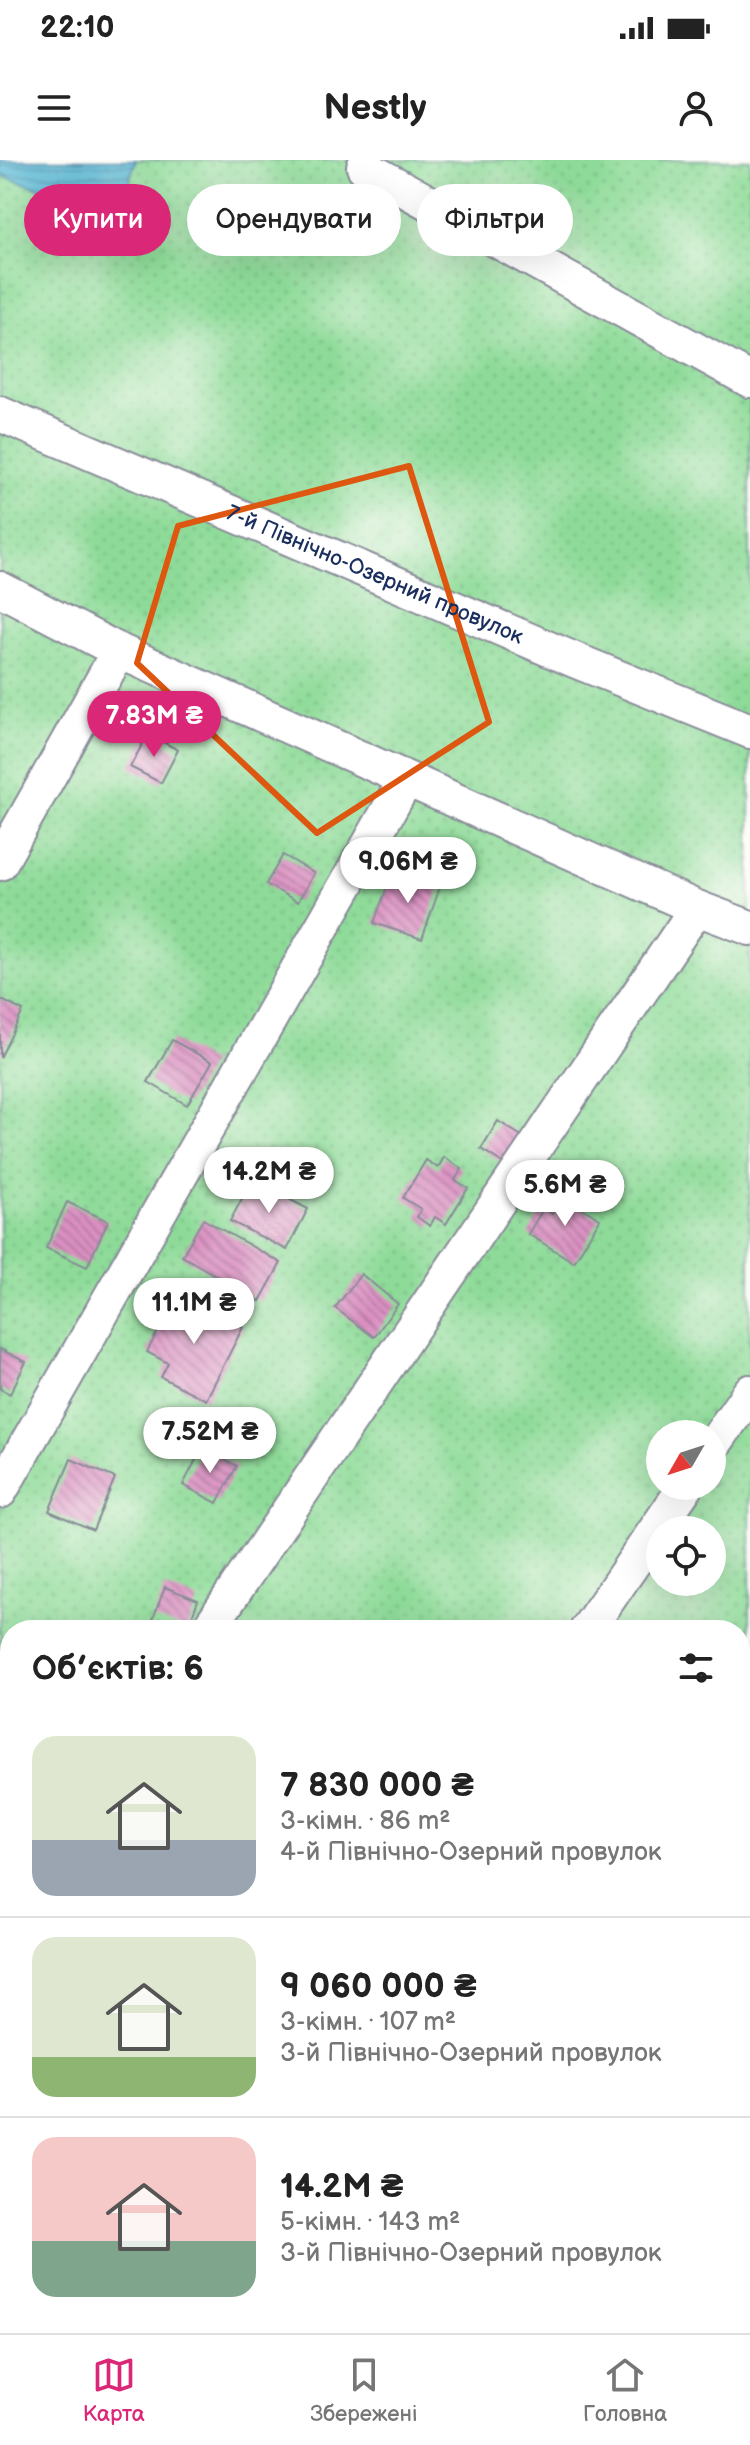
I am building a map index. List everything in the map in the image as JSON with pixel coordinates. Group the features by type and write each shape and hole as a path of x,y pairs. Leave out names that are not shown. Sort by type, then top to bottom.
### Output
{"street":[{"path":"364,167 750,380"},
{"name":"7-й Північно-Озерний провулок","path":"0,414 577,661 750,731"},
{"path":"0,589 119,651 697,908 750,928"},
{"path":"0,863 119,651"},
{"path":"0,1491 406,780"},
{"path":"215,1620 697,908"},
{"path":"726,1427 750,1392"},
{"path":"594,1620 676,1500"}],"highlighted area":[{"path":"409,466 489,722 317,833 137,663 178,526"}],"green space":[{"path":"136,160 750,160 750,1620 0,1620 0,175 28,184 24,184 24,256 171,256 171,184 128,184"}],"water":[{"path":"0,160 136,160 128,184 28,184 0,175"}],"building":[{"path":"148,734 178,750 161,783 130,767"},
{"path":"283,855 314,873 298,902 266,884"},
{"path":"408,872 441,884 422,939 374,923 389,881 404,886"},
{"path":"0,999 23,1011 0,1058"},
{"path":"172,1040 212,1062 187,1105 148,1082"},
{"path":"498,1121 523,1137 506,1165 481,1149"},
{"path":"444,1157 462,1169 455,1180 468,1188 446,1224 435,1217 430,1226 417,1217 421,1209 403,1198 426,1160 438,1168"},
{"path":"252,1180 308,1209 287,1250 230,1221"},
{"path":"562,1196 600,1219 574,1262 528,1234 543,1209 552,1214"},
{"path":"67,1202 108,1221 87,1267 46,1248"},
{"path":"203,1219 281,1263 260,1301 182,1256"},
{"path":"361,1274 398,1304 374,1337 335,1308"},
{"path":"177,1294 243,1327 206,1400 161,1377 168,1363 147,1352"},
{"path":"0,1349 26,1362 10,1394 0,1389"},
{"path":"202,1448 237,1466 217,1503 183,1485"},
{"path":"71,1459 115,1478 93,1530 49,1511"},
{"path":"165,1587 198,1600 191,1620 153,1619"}]}
